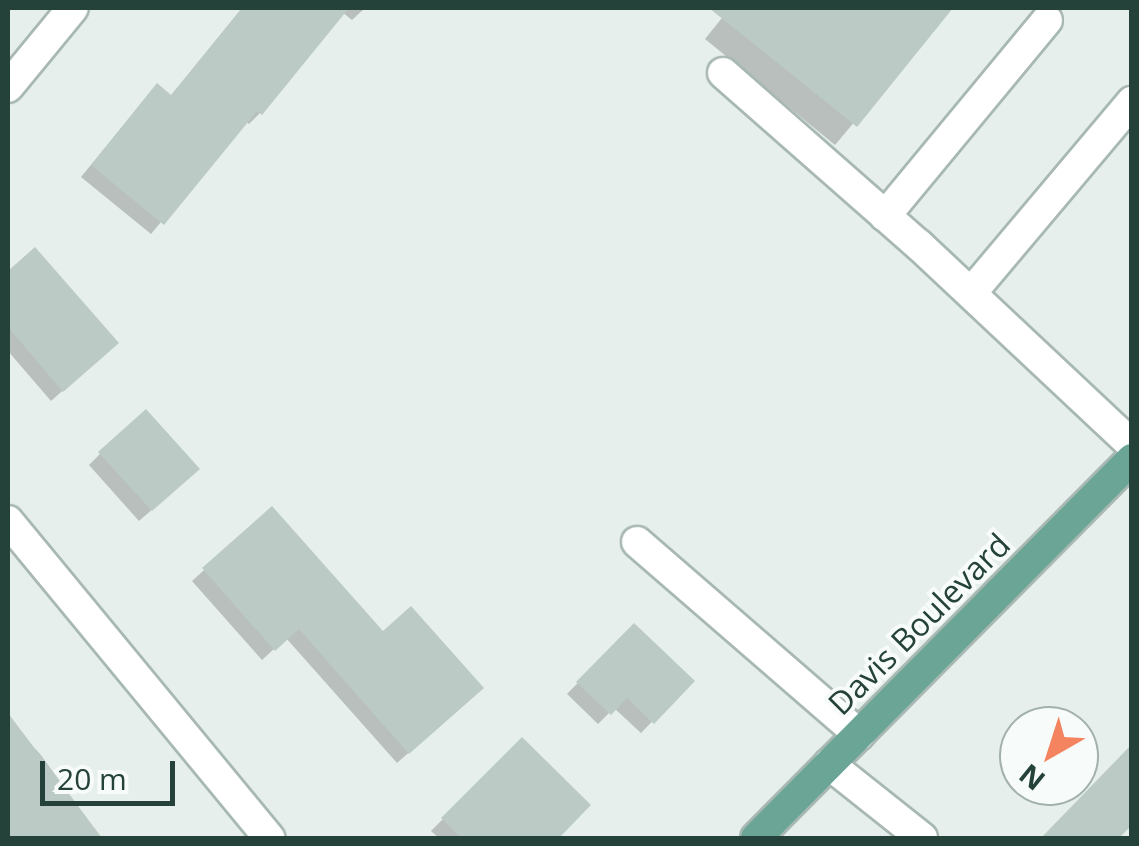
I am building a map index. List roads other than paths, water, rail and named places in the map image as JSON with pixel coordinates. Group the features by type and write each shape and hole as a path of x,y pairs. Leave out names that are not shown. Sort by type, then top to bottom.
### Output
{"main road":[{"name":"Davis Boulevard","path":"756,838 1132,459"}],"street":[{"path":"8,87 73,8"},
{"path":"886,216 1047,20"},
{"path":"723,72 886,216 1132,445"},
{"path":"970,293 1132,102"},
{"path":"8,522 269,838"},
{"path":"636,542 859,734"},
{"path":"830,764 922,838"}]}
